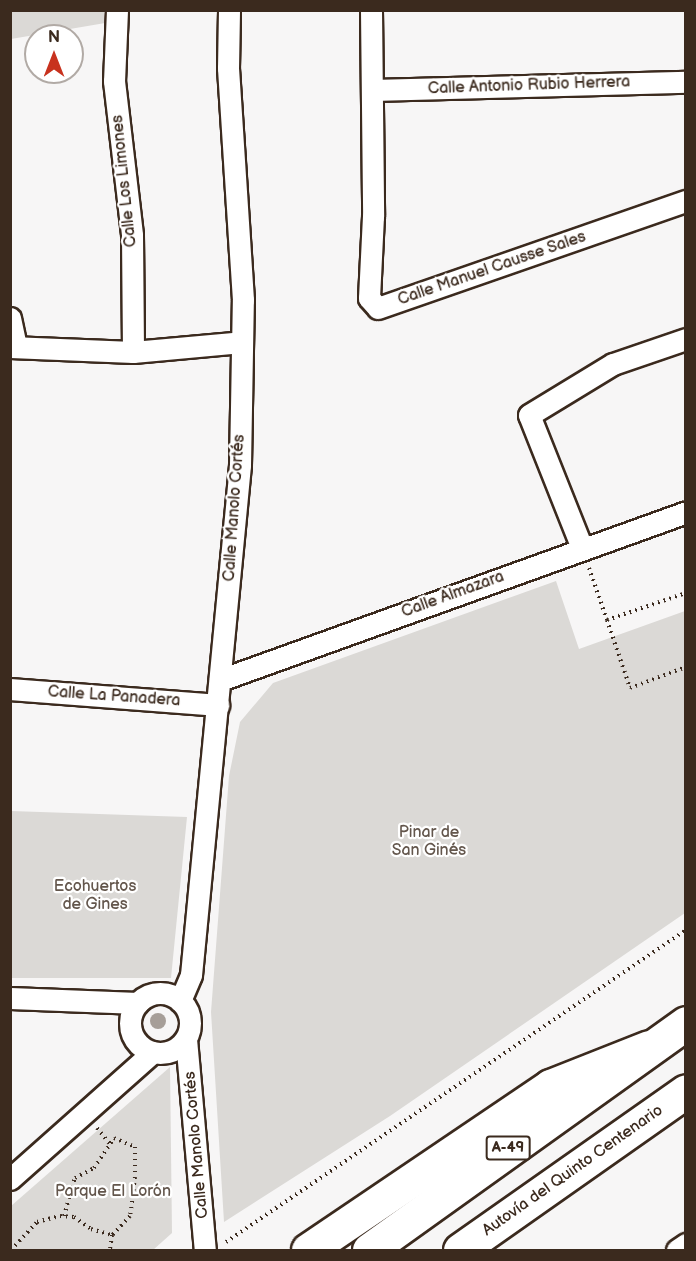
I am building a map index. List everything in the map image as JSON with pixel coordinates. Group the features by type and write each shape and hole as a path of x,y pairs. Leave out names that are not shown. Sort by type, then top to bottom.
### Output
{"highway":[{"name":"A-49","path":"369,1251 649,1047 686,1023"},
{"path":"308,1251 550,1086 649,1047"},
{"name":"Autovía del Quinto Centenario","path":"460,1251 686,1091"}],"street":[{"name":"Calle Los Limones","path":"117,10 114,81 132,236 133,352"},
{"name":"Calle Manolo Cortés","path":"180,1001 191,975 240,465 243,300 228,68 229,10"},
{"name":"Calle Manuel Causse Sales","path":"371,10 373,90 369,298 378,308 686,201"},
{"name":"Calle Antonio Rubio Herrera","path":"373,90 686,82"},
{"path":"10,318 13,347 133,352 242,342"},
{"path":"582,548 529,415 613,364 686,339"},
{"name":"Calle Almazara","path":"220,680 686,512"},
{"name":"Calle La Panadera","path":"10,689 218,705"},
{"path":"10,998 138,1003 164,993 180,1001 190,1023 186,1039 171,1051 153,1053 10,1179"},
{"path":"138,1003 132,1012 131,1032 144,1048 153,1053"},
{"name":"Calle Manolo Cortés","path":"186,1039 214,1247"},
{"path":"677,1251 686,1244"}],"path":[{"path":"582,548 630,688 686,668"},
{"path":"607,620 686,593"},
{"path":"214,1247 686,930"},
{"path":"64,1216 75,1178 94,1168 114,1138 135,1147 135,1177 130,1215 112,1235 110,1251"},
{"path":"11,1251 37,1222 64,1216 112,1235"}],"green space":[{"path":"11,11 117,11 117,21 84,27 84,24 24,24 24,37 11,39"},
{"name":"Pinar de San Ginés","path":"556,581 579,649 685,611 685,913 390,1116 224,1222 211,1012 229,776 240,722 273,683"},
{"name":"Ecohuertos de Gines","path":"11,811 187,817 171,978 11,978"},
{"name":"Parque El Lorón","path":"170,1067 172,1233 153,1250 11,1250 11,1206"}]}
